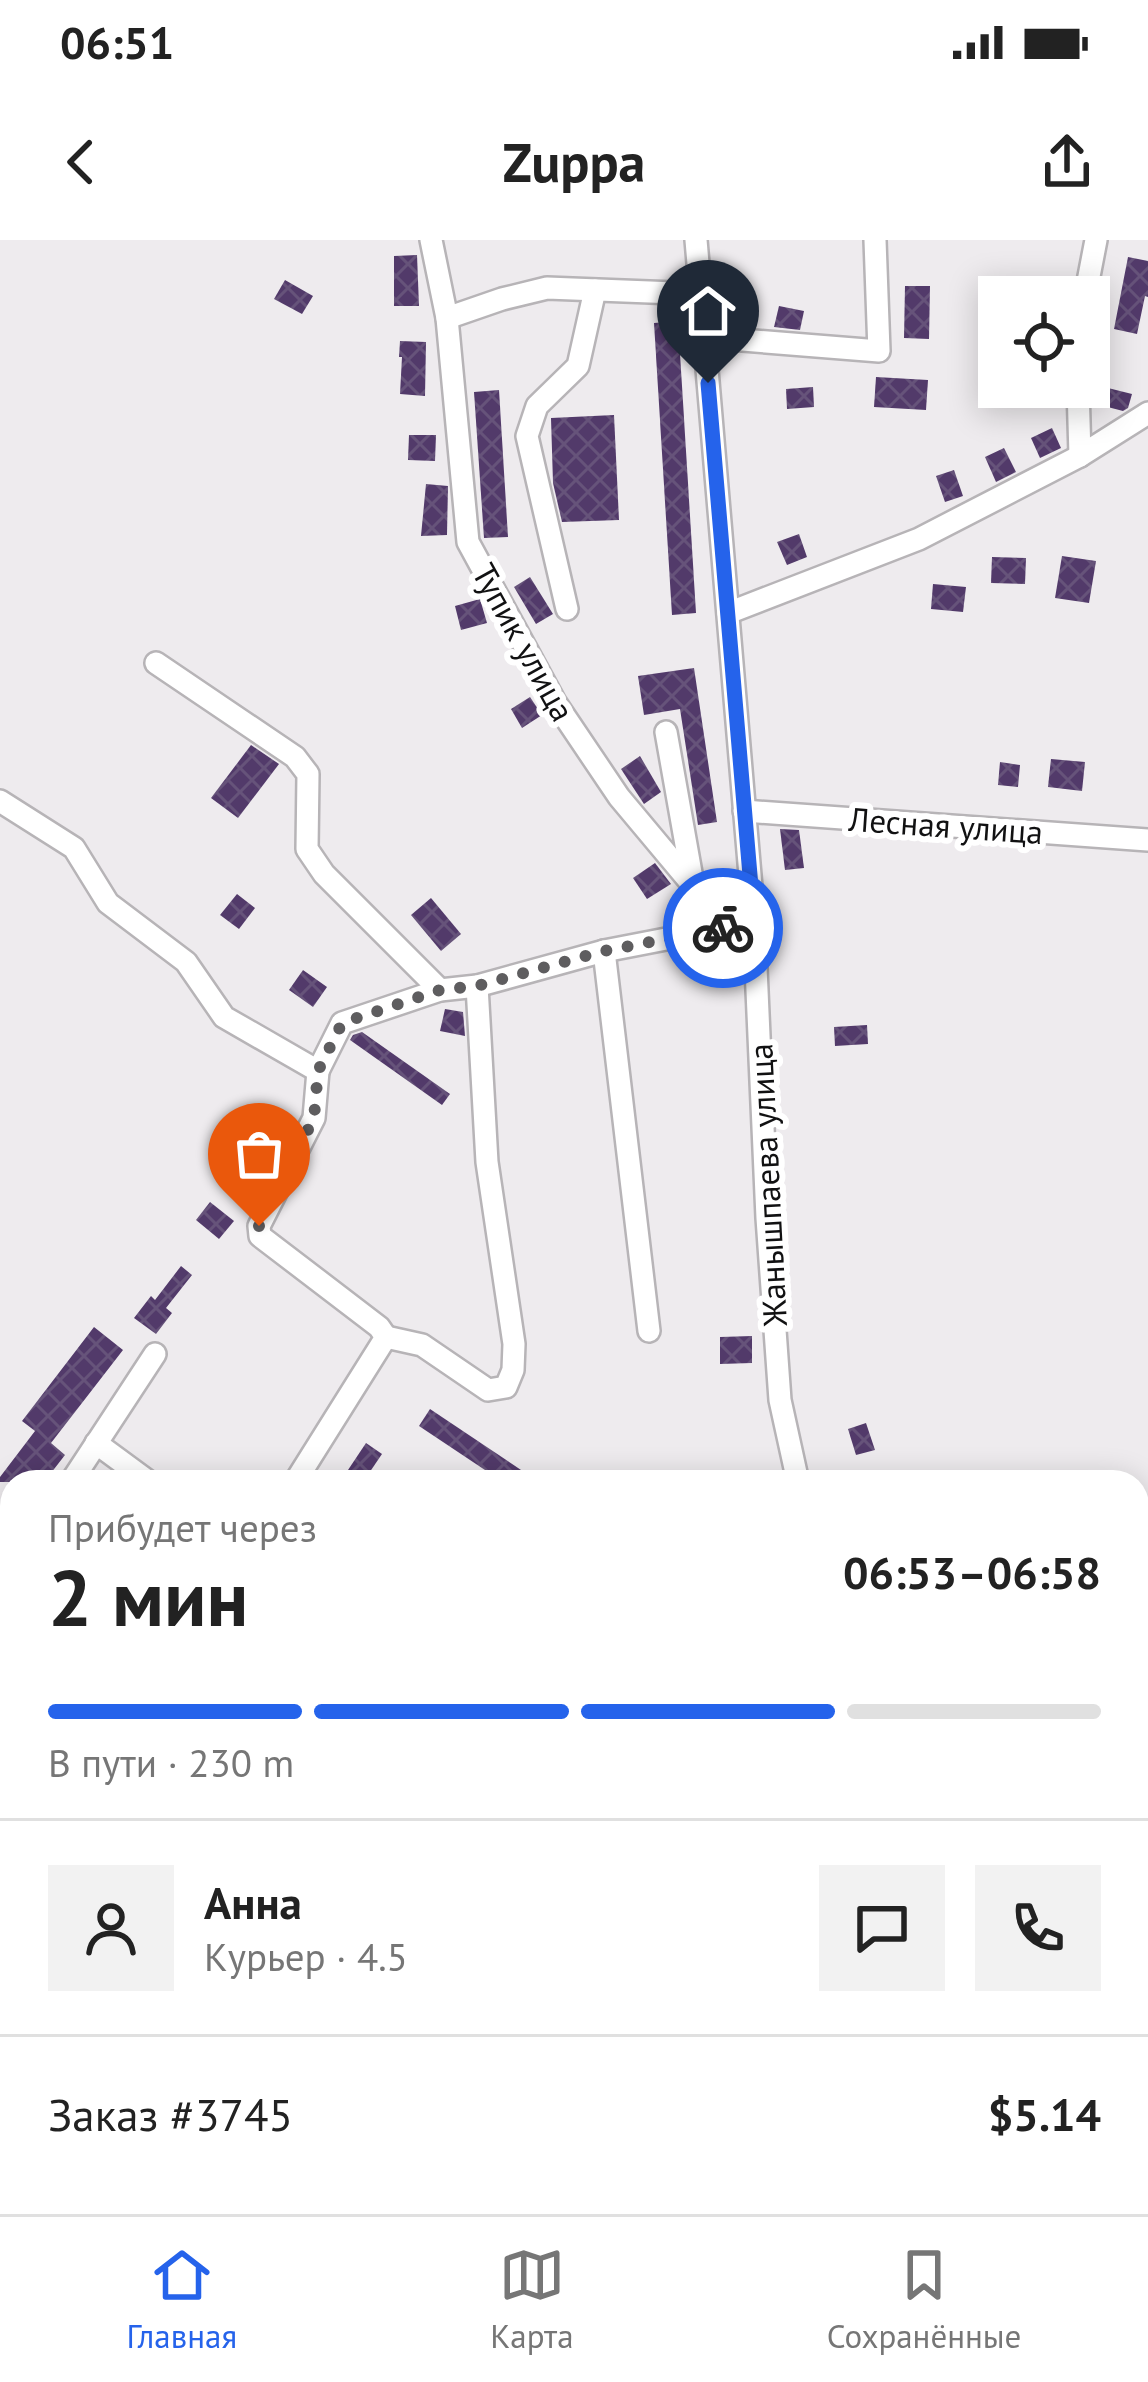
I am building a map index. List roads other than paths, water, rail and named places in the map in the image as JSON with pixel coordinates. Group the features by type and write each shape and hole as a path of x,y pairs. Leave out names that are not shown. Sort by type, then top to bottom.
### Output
{"street":[{"name":"Тупик улица","path":"431,240 447,318 468,542 555,702 619,797 701,895 718,929"},
{"name":"Жанышпаева улица","path":"696,240 754,922 780,1400 795,1470"},
{"path":"704,337 879,351 875,240"},
{"path":"1089,276 1096,240"},
{"path":"447,318 547,288 700,294"},
{"path":"567,609 527,436 537,406 578,366 595,290"},
{"path":"1079,408 1080,456"},
{"path":"728,613 919,539 1080,456 1148,413"},
{"path":"156,663 295,757 308,774 307,849 324,874 440,990"},
{"path":"665,732 692,884"},
{"path":"0,802 74,848 108,903 186,962 224,1018 318,1071"},
{"name":"Лесная улица","path":"744,811 1148,840"},
{"path":"477,986 487,1162 514,1343 513,1370 506,1387 488,1390 422,1345 386,1337 260,1236 259,1226 314,1118 318,1071 342,1023 440,990 477,986 604,951 754,922"},
{"path":"604,951 649,1330"},
{"path":"303,1470 386,1337"},
{"path":"79,1470 155,1354"},
{"path":"96,1443 133,1470"}]}
